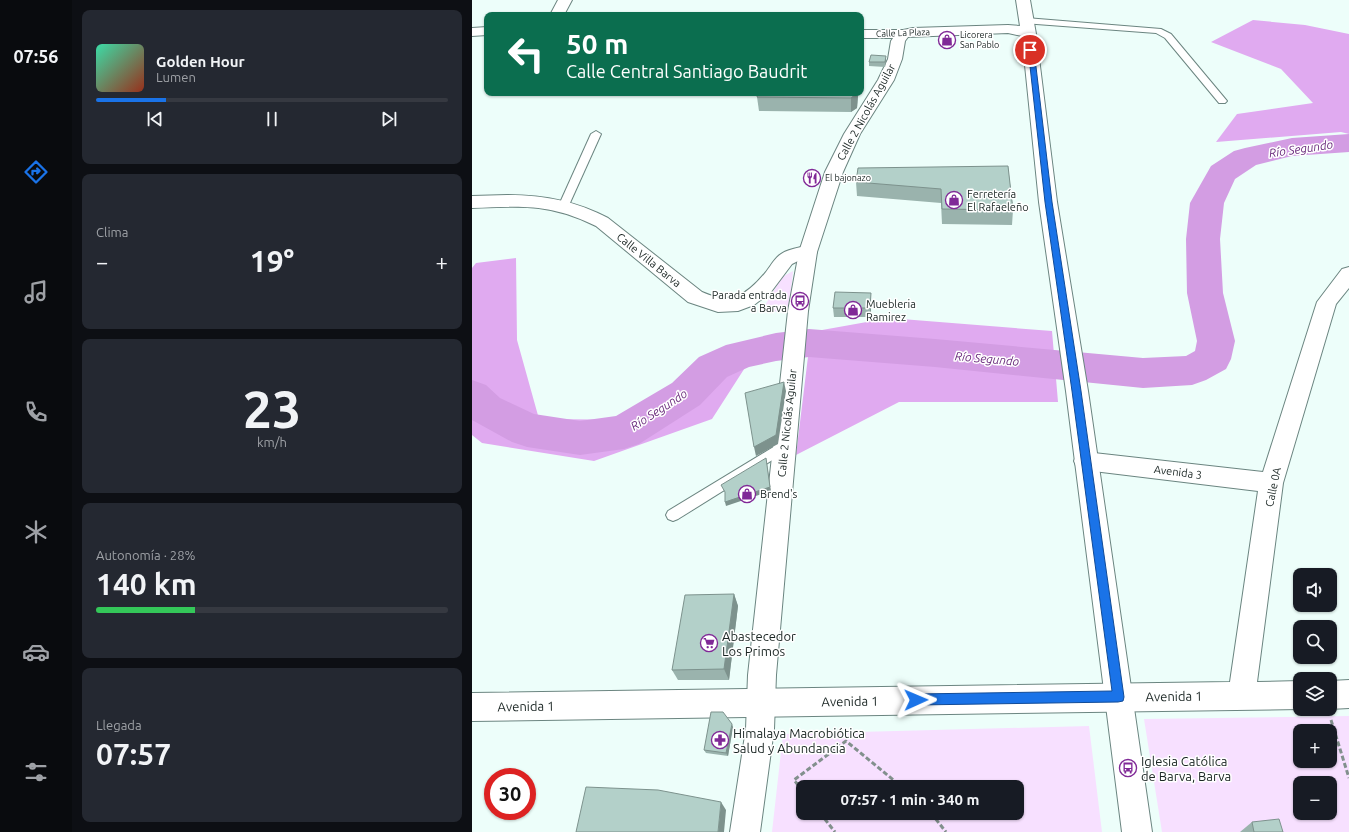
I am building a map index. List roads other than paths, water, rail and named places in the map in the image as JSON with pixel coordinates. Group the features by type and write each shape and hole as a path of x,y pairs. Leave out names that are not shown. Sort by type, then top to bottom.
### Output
{"main road":[{"path":"559,12 565,0"},
{"path":"1023,0 1028,27 1048,202 1077,391 1085,461 1137,832"},
{"path":"944,31 973,28 993,22 1011,8"},
{"path":"944,31 1020,30 1028,27"},
{"path":"472,32 484,31"},
{"name":"Calle La Plaza","path":"864,34 902,34 944,31"},
{"name":"Calle 2 Nicolás Aguilar","path":"745,832 760,728 763,667 789,400 798,311 808,252 834,172 843,151 886,80 896,59 898,41 902,34"},
{"name":"Calle Villa Barva","path":"472,202 537,201 564,205 585,212 602,222 695,297 707,303 719,306 733,306 752,299 761,291 787,258 797,253 808,252"},
{"name":"Calle 0A","path":"1242,695 1271,483 1327,302 1344,281"},
{"name":"Avenida 3","path":"1085,461 1271,483"},
{"path":"1337,701 1349,694"},
{"name":"Avenida 1","path":"472,707 1293,695"}],"lane":[{"path":"1028,27 1148,30 1165,34 1222,101"},
{"path":"564,205 596,134"},
{"path":"673,515 785,445"}],"waterway":[{"name":"Río Segundo","path":"472,396 486,409 527,430 580,438 624,432 686,394 713,367 740,355 776,347 809,343 935,353 1143,373 1192,370 1212,359 1216,341 1205,293 1203,239 1207,203 1222,173 1245,158 1292,147 1349,143"}],"place":[{"name":"Licorera San Pablo","path":"947,40"},
{"name":"El bajonazo","path":"812,178"},
{"name":"Ferretería El Rafaeleño","path":"954,200"},
{"name":"Parada entrada a Barva","path":"800,301"},
{"name":"Muebleria Ramirez","path":"853,310"},
{"name":"Brend's","path":"747,494"},
{"name":"Abastecedor Los Primos","path":"709,643"},
{"name":"Himalaya Macrobiótica Salud y Abundancia","path":"720,740"},
{"name":"Iglesia Católica de Barva, Barva","path":"1128,768"}]}
